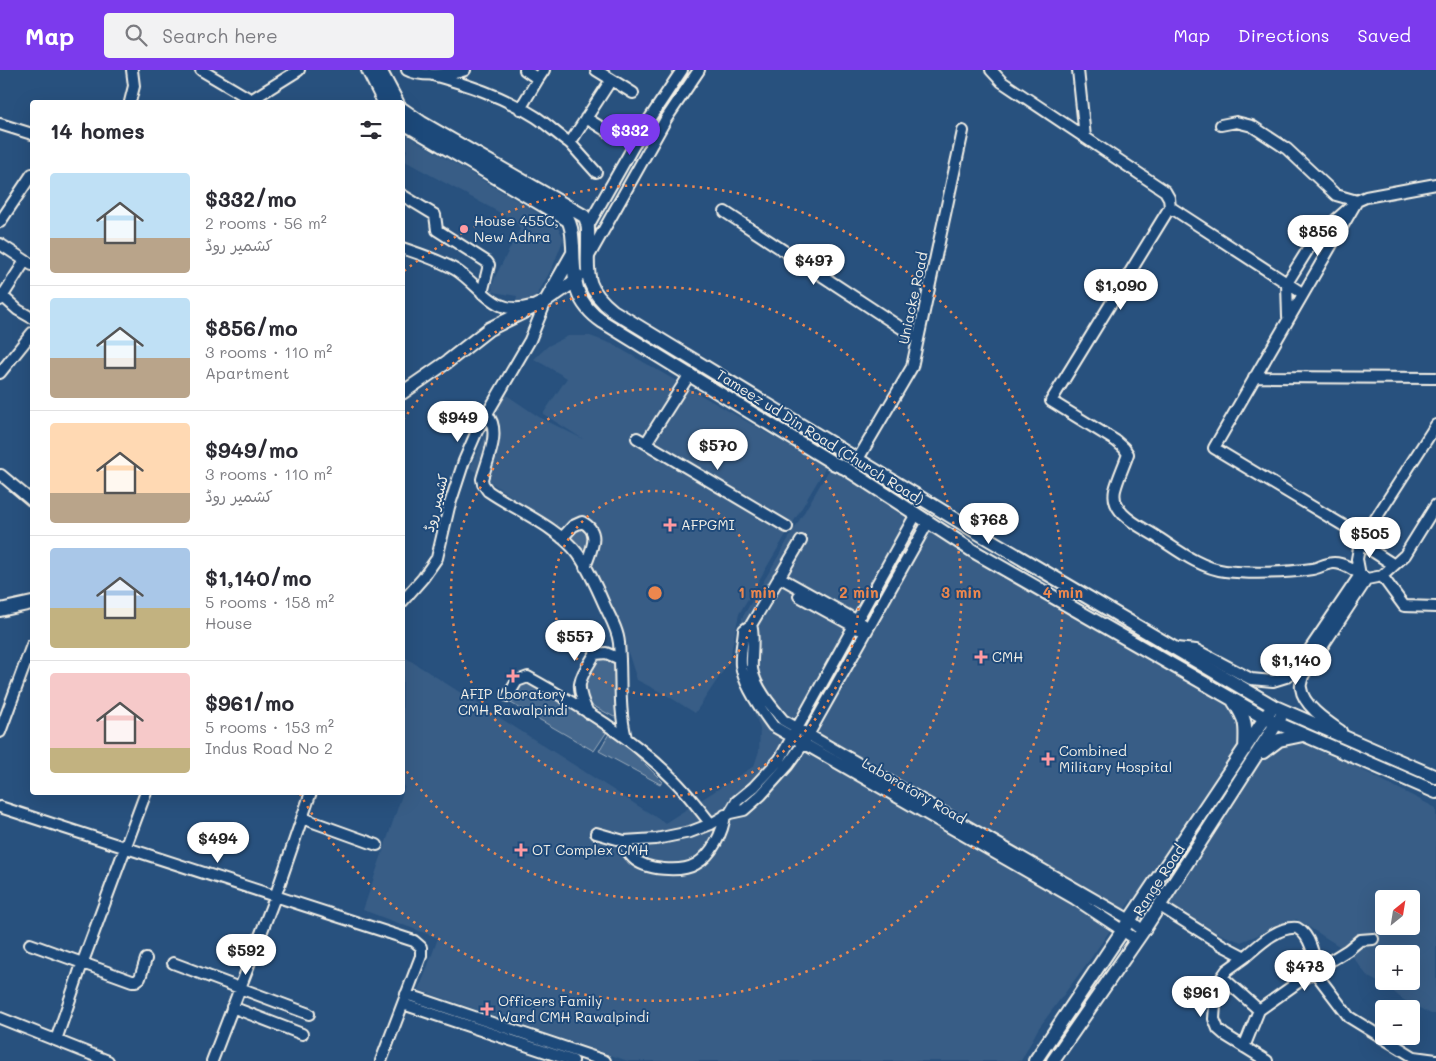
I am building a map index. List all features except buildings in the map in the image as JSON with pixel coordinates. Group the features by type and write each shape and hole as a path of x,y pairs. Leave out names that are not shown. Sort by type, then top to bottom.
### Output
{"main road":[{"path":"368,70 383,100"},
{"path":"380,70 396,100"},
{"path":"405,111 581,213 587,219 588,226"},
{"name":"Tameez ud Din Road (Church Road)","path":"405,124 568,220 572,230 575,282 579,296 594,316 833,463 845,468 972,551 1233,700 1271,721 1436,792"},
{"name":"کشمیر روڈ","path":"546,301 588,226"},
{"name":"Tameez ud Din Road (Church Road)","path":"588,226 588,274 592,290 613,311 980,534 1278,708 1436,777"},
{"path":"405,386 447,362 489,329 546,301 575,282 588,258"},
{"path":"721,393 728,380"},
{"path":"972,551 980,534"},
{"path":"0,610 30,603"},
{"path":"1233,700 1244,716 1246,725 1245,749"},
{"name":"Range Road","path":"1054,1061 1160,906 1254,759 1278,708"},
{"path":"1034,1061 1245,749 1271,721"},
{"path":"1254,759 1279,740 1304,735"}],"street":[{"path":"130,100 134,86 132,70"},
{"path":"201,70 249,100"},
{"path":"255,100 299,70"},
{"path":"407,70 468,85 536,117 570,143 596,172"},
{"path":"520,109 541,74 525,70"},
{"path":"596,70 632,93"},
{"path":"588,258 666,119 699,70"},
{"path":"991,70 1002,82 1165,191 1169,198 1170,207 1052,401 1116,441 1128,454 1115,490 1115,501 1120,512 1139,526 1196,560 1215,569 1225,571 1281,572 1313,569 1333,563 1342,564 1364,577 1382,576 1405,555 1431,521 1436,505"},
{"path":"1078,70 1085,137"},
{"path":"429,74 460,71"},
{"path":"679,74 688,86"},
{"name":"کشمیر روڈ","path":"588,226 646,124 679,74"},
{"path":"570,143 611,80"},
{"path":"586,118 615,136"},
{"path":"1221,125 1236,122 1252,126 1287,150 1336,195 1356,201"},
{"path":"0,124 30,133"},
{"name":"Uniacke Road","path":"858,459 912,367 963,131"},
{"path":"0,222 30,177"},
{"path":"1288,318 1287,283 1315,238 1356,201 1366,197 1436,184"},
{"path":"405,197 435,215 437,230 487,262 482,293"},
{"path":"1356,201 1214,448 1346,527 1360,543 1394,565"},
{"path":"1170,207 1302,293"},
{"path":"724,212 918,339"},
{"path":"0,244 29,263 1,297 30,317"},
{"path":"405,249 456,270 492,302 507,308 526,307 546,301"},
{"name":"کشمیر روڈ","path":"405,599 437,558 449,507 464,461 486,414 530,340 546,301"},
{"path":"0,373 30,336"},
{"path":"646,443 690,374"},
{"path":"1254,377 1436,378"},
{"path":"486,414 491,419 494,428 482,479 483,484 495,496 562,538 578,554 617,634 620,659 621,720 626,738"},
{"path":"1364,577 1357,560 1360,543 1436,425"},
{"path":"637,438 787,527"},
{"path":"1,475 30,499"},
{"path":"624,841 628,853 637,862 651,866 666,869 685,868 695,865 705,858 737,801 754,787 780,759 916,514"},
{"path":"562,538 573,526 582,522 589,525 594,531 595,540 585,566"},
{"path":"596,833 624,841 656,839 690,832 711,824 728,814 744,810 761,795 788,765 803,744 928,522"},
{"name":"Laboratory Road","path":"801,541 751,625 744,630 741,665 753,698 773,726 1075,899 1126,925"},
{"path":"1382,576 1404,606 1436,607"},
{"path":"1175,648 1196,650 1251,679 1273,681 1286,677 1295,672 1364,577"},
{"path":"1364,577 1303,676 1301,689 1309,705 1323,719 1341,731 1436,772"},
{"path":"777,580 868,630"},
{"name":"Laboratory Road","path":"751,625 753,631 751,645 752,670 765,698 783,720 1140,935"},
{"path":"0,729 30,650"},
{"path":"588,714 578,689 582,675 595,654 606,654 620,659"},
{"path":"508,696 517,680 528,678 588,714 626,738 673,779 711,824"},
{"path":"56,1040 145,795"},
{"path":"212,1061 275,897 310,795"},
{"path":"0,807 275,897 414,940 420,947 421,956 381,1061"},
{"path":"302,818 377,845"},
{"path":"1160,906 1222,945 1245,957"},
{"path":"1267,1061 1244,1048 1218,1028 1214,1019 1216,990 1227,970 1264,941 1283,930 1297,928 1306,937 1313,953 1314,970 1349,1018 1414,1057 1436,1060"},
{"path":"1244,1048 1259,1010 1314,970 1348,950 1360,940 1373,940"},
{"path":"30,944 82,964 136,981 140,978 146,959"},
{"path":"173,963 309,1014"},
{"path":"1222,977 1259,1010"},
{"path":"405,999 573,1061"},
{"path":"232,1007 302,1034"},
{"path":"0,1018 108,1061"},
{"path":"550,1053 605,1061"}],"shaded area":[{"path":"405,134 555,223 564,238 553,266 528,312 514,308 517,296 493,292 492,286 520,229 515,221 405,161 407,150 405,148"},
{"name":"AFPGMI","path":"568,336 590,336 612,344 826,467 739,614 729,662 695,713 637,680 625,643 577,548 518,501 470,468 505,394 539,417 583,439 543,414 567,378 534,359 548,346"},
{"name":"Combined Military Hospital","path":"833,463 1186,679 1436,808 1436,1014 1431,1014 1420,1008 1420,1000 1404,1000 1392,990 1420,990 1420,945 1375,945 1375,980 1368,977 1350,953 1296,919 1241,942 1131,900 1038,1029 1021,1061 628,1061 419,990 438,938 363,910 402,795 405,795 405,657 665,823 754,766 759,751 760,729 738,666 742,618"},
{"path":"584,526 592,538 587,550 584,552 569,536 573,530"},
{"path":"600,657 615,663 620,671 621,714 614,717 590,704 588,696 587,675 595,658"},
{"path":"528,681 608,730 594,751 509,702 523,683"},
{"path":"610,732 663,782 660,784 599,751"}],"place":[{"name":"House 455C, New Adhra","path":"464,229"},
{"name":"AFPGMI","path":"670,525"},
{"name":"CMH","path":"981,657"},
{"name":"AFIP Lboratory CMH Rawalpindi","path":"513,676"},
{"name":"Combined Military Hospital","path":"1048,759"},
{"name":"OT Complex CMH","path":"521,850"},
{"name":"Officers Family Ward CMH Rawalpindi","path":"487,1009"}]}
